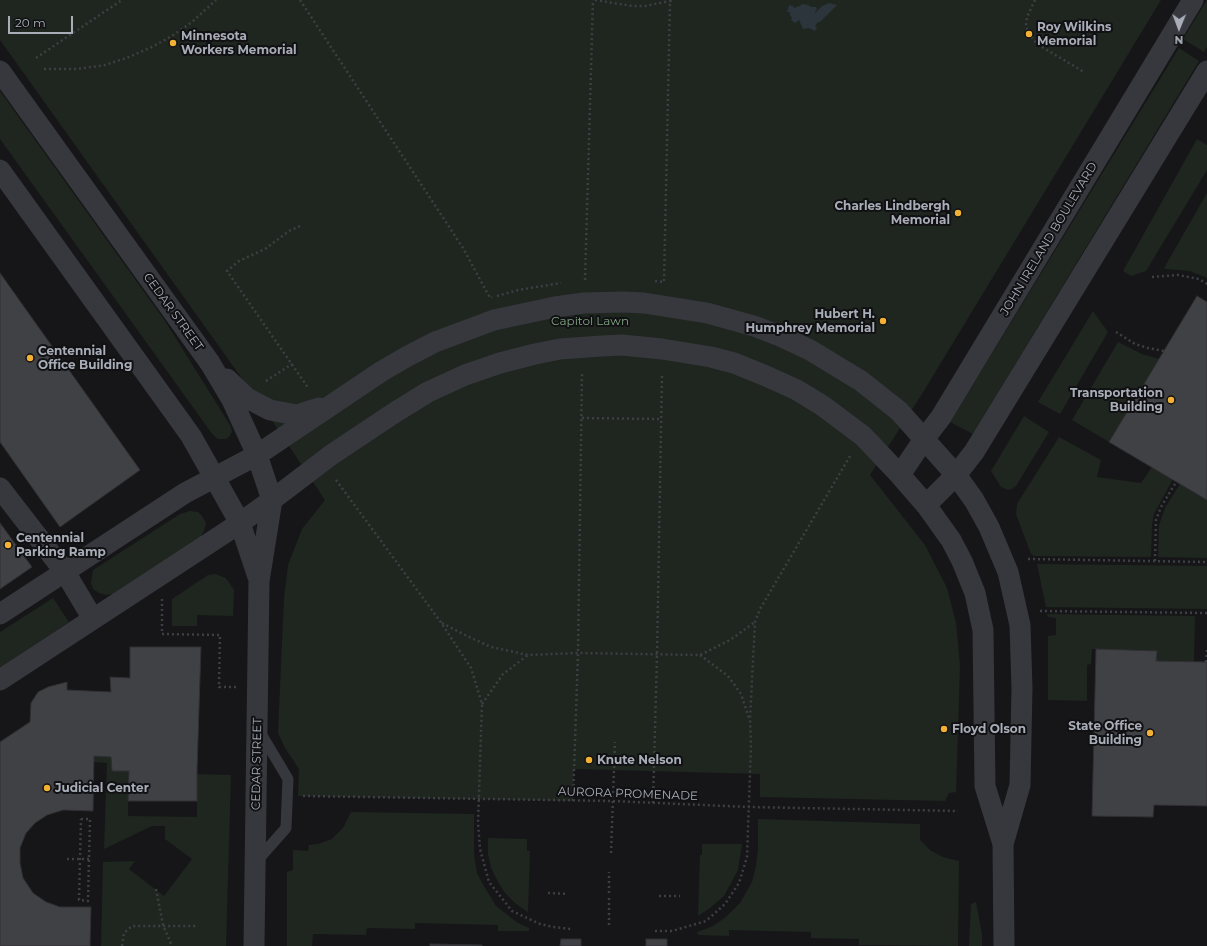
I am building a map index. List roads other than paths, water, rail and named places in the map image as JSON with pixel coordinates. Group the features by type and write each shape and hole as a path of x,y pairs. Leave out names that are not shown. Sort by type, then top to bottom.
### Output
{"street":[{"name":"JOHN IRELAND BOULEVARD","path":"900,475 941,417 1193,0"},
{"name":"CEDAR STREET","path":"0,71 210,363 232,400 257,455 272,500 259,581 254,946"},
{"path":"926,505 956,475 974,452 1207,71"},
{"name":"CEDAR STREET","path":"0,170 191,436 240,523 259,581"},
{"path":"0,614 185,493 257,455 408,356 435,342 463,331 494,320 555,307 584,303 623,302 664,306 727,318 754,326 810,350 861,381 899,411 956,475 974,500 989,527 1008,572 1020,625 1022,688 1020,785 1003,844 1004,946"},
{"path":"0,680 240,523 331,455 428,392 465,375 500,363 560,349 628,346 688,352 734,364 766,376 797,390 823,406 863,436 926,505 951,540 962,561 975,593 983,630 985,786 1003,844"},
{"path":"210,363 247,398 270,410 297,415 334,404"},
{"path":"0,488 65,572 93,619"}],"lane":[{"path":"256,862 286,828 288,779 258,727"}],"place":[{"name":"Roy Wilkins Memorial","path":"1029,34"},
{"name":"Minnesota Workers Memorial","path":"173,43"},
{"name":"Charles Lindbergh Memorial","path":"958,213"},
{"name":"Hubert H. Humphrey Memorial","path":"883,321"},
{"name":"Centennial Office Building","path":"30,358"},
{"name":"Transportation Building","path":"1171,400"},
{"name":"Centennial Parking Ramp","path":"8,545"},
{"name":"Floyd Olson","path":"944,729"},
{"name":"State Office Building","path":"1150,733"},
{"name":"Knute Nelson","path":"589,760"},
{"name":"Judicial Center","path":"47,788"}],"park label":[{"name":"Capitol Lawn","path":"590,321"}]}
